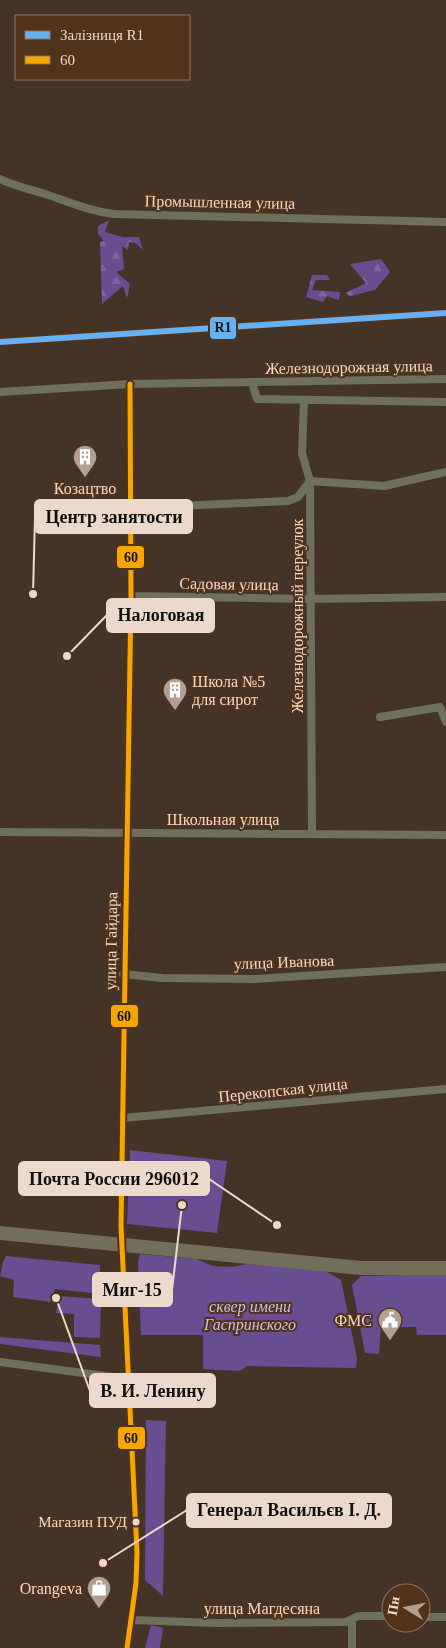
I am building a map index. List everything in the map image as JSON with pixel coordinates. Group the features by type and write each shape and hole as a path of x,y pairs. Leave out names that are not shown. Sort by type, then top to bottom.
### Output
{"highway":[{"path":"0,1233 121,1243 361,1268 446,1268"}],"street":[{"name":"Промышленная улица","path":"0,178 13,186 44,194 91,212 446,222"},
{"name":"Железнодорожная улица","path":"0,392 130,384 446,379"},
{"name":"Железнодорожная улица","path":"252,382 257,399 446,402"},
{"name":"улица Гайдара","path":"127,1648 137,1552 121,1243 123,974 132,508 130,384"},
{"name":"Железнодорожный переулок","path":"304,400 302,453 310,481 309,599 312,833"},
{"path":"132,508 288,501 298,497 310,481 384,486 446,472"},
{"name":"Садовая улица","path":"131,596 309,599 446,597"},
{"path":"380,717 440,707 446,722"},
{"name":"Школьная улица","path":"0,832 446,835"},
{"name":"улица Иванова","path":"123,974 162,978 254,978 446,967"},
{"name":"Перекопская улица","path":"123,1118 446,1089"},
{"path":"0,1362 128,1379"},
{"name":"улица Магдесяна","path":"131,1620 216,1623 352,1620 360,1616 381,1616"},
{"path":"431,1616 446,1617"},
{"path":"352,1620 352,1648"}],"green space":[{"path":"109,220 105,232 123,237 139,237 143,250 135,243 129,242 128,250 122,246 124,269 116,272 130,284 127,298 123,286 102,304 100,242 104,241 98,234 98,226"},
{"path":"381,259 390,272 375,290 350,296 345,293 366,283 350,264"},
{"path":"312,275 327,275 330,280 316,280 312,290 340,292 339,300 327,296 323,302 306,297"},
{"path":"130,1150 227,1161 217,1233 127,1224"},
{"name":"сквер имени Гаспринского","path":"140,1254 196,1259 213,1266 232,1267 247,1264 326,1271 341,1280 357,1358 356,1368 247,1366 240,1371 203,1369 203,1335 141,1335 138,1261"},
{"path":"6,1256 100,1265 100,1294 55,1289 52,1302 13,1297 14,1280 0,1276"},
{"path":"446,1274 446,1335 417,1335 416,1327 381,1327 379,1354 365,1353 352,1285 361,1276"},
{"path":"59,1296 101,1299 100,1338 74,1337 74,1314 56,1313"},
{"path":"0,1337 100,1345 101,1357 0,1344"},
{"path":"146,1420 166,1421 163,1596 145,1580"},
{"path":"151,1625 163,1628 160,1648 145,1648"}],"railway":[{"path":"0,342 373,317"}],"rail line":[{"name":"R1","path":"0,342 446,313"}],"transit line":[{"name":"60","path":"127,1648 136,1583 137,1552 121,1226 131,596 130,384"}],"place":[{"name":"Козацтво","path":"85,478"},
{"name":"Центр занятости","path":"33,594"},
{"name":"Налоговая","path":"67,656"},
{"name":"Школа №5 для сирот","path":"175,711"},
{"name":"Миг-15","path":"182,1205"},
{"name":"Почта России 296012","path":"277,1225"},
{"name":"В. И. Ленину","path":"56,1298"},
{"name":"ФМС","path":"390,1341"},
{"name":"Магазин ПУД","path":"136,1522"},
{"name":"Генерал Васильєв І. Д.","path":"103,1563"},
{"name":"Orangeva","path":"99,1609"}]}
